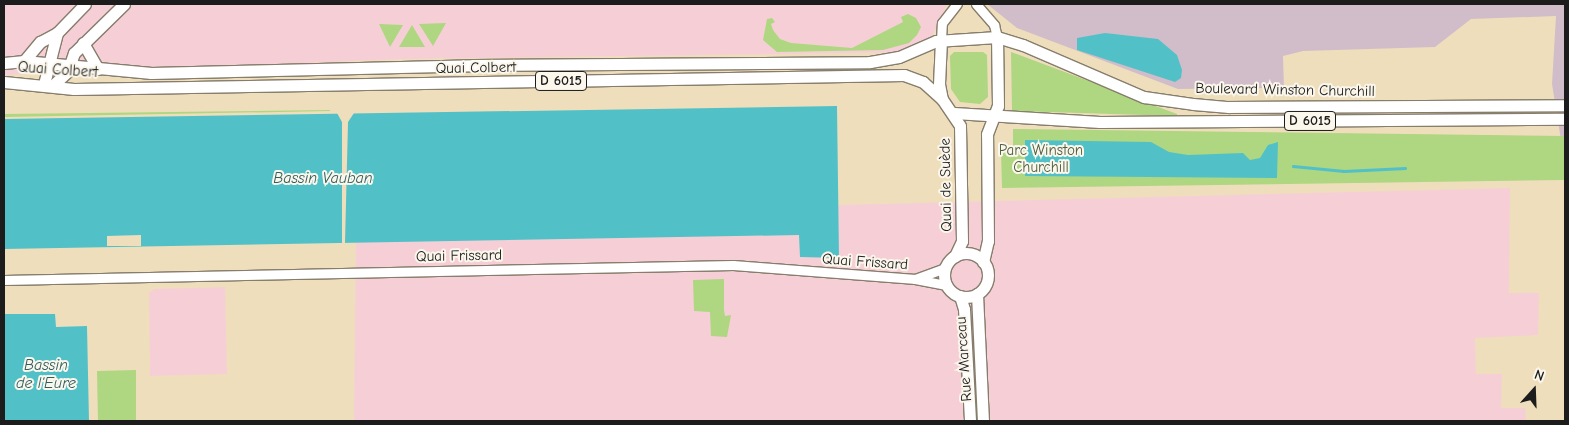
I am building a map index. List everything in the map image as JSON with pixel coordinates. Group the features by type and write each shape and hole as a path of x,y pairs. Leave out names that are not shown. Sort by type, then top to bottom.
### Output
{"main road":[{"path":"24,61 40,42 57,33 85,4"},
{"path":"57,33 47,64 48,85 64,78 69,65 83,43 124,4"},
{"path":"984,262 969,253 955,256 945,268 946,285 960,296 977,294 987,280 984,262 988,241 987,134 998,106 996,37"},
{"name":"Boulevard Winston Churchill","path":"870,62 892,59 941,40 996,37 1023,45 1144,97 1193,104 1248,107 1565,105"},
{"path":"941,40 939,84 942,99 954,113"},
{"path":"83,43 98,69"},
{"name":"Quai Colbert","path":"4,64 24,61 151,73 372,67 870,62"},
{"path":"372,67 394,84"},
{"name":"Quai Colbert","path":"4,82 74,89 889,74 915,78 942,99"},
{"name":"Boulevard Winston Churchill","path":"954,113 994,118 1173,122 1565,118"},
{"name":"Quai de Suède","path":"954,113 962,147 962,241 955,256"},
{"name":"Rue Marceau","path":"977,294 983,421"},
{"name":"Rue Marceau","path":"960,296 964,309 970,421"}],"street":[{"path":"941,40 944,19 957,4"},
{"path":"976,4 994,25 996,37"},
{"name":"Quai Frissard","path":"4,280 733,265 915,279 946,285"},
{"name":"Quai Frissard","path":"915,279 945,268"}],"shaded area":[{"path":"4,4 947,4 925,52 404,59 4,75"},
{"path":"987,4 1565,4 1565,165 1552,84 1556,16 1471,19 1435,47 1303,51 1283,56 1284,88 1178,89 1017,28"},
{"path":"1510,188 1509,293 1539,293 1538,335 1475,338 1476,374 1502,374 1501,408 1525,408 1526,421 354,421 356,232 841,205"},
{"path":"225,287 227,374 150,376 149,293 154,289"}],"green space":[{"path":"908,14 916,18 921,27 917,35 909,43 883,50 777,52 763,40 767,19 772,18 775,22 771,24 773,30 780,39 791,43 852,48 903,22 901,17"},
{"path":"446,23 433,46 419,24"},
{"path":"379,24 403,25 390,47"},
{"path":"412,25 425,47 399,47"},
{"path":"954,52 983,52 987,55 988,97 980,104 960,102 951,89 950,56"},
{"path":"1011,52 1177,114 1177,116 1012,111"},
{"path":"330,111 4,117 4,114"},
{"name":"Parc Winston Churchill","path":"1013,129 1565,136 1565,180 1002,188 1001,152 1013,150"},
{"path":"724,279 725,316 731,315 727,337 711,336 710,312 694,311 693,280"},
{"path":"136,370 136,421 98,421 97,371"}],"water":[{"path":"1105,33 1158,39 1177,55 1182,70 1181,78 1175,82 1077,50 1077,38"},
{"name":"Bassin Vauban","path":"837,106 839,258 800,257 799,235 4,249 4,119"},
{"path":"1025,140 1151,142 1169,152 1188,155 1243,153 1250,160 1260,158 1268,145 1278,142 1277,178 1025,176"},
{"name":"Bassin de l'Eure","path":"4,314 55,314 56,327 87,326 89,421 4,421"}],"pier":[{"path":"337,113 354,113 348,122 345,243 342,243 342,122"},
{"path":"141,235 141,246 107,246 107,236"}],"waterway":[{"path":"1293,166 1344,171 1405,168"}]}
